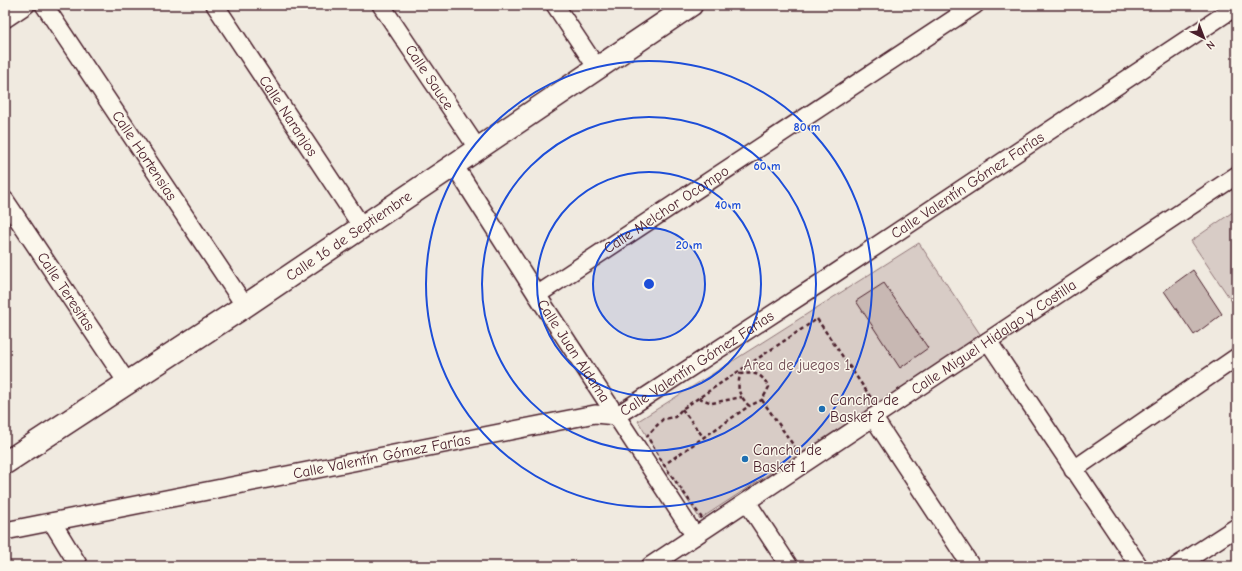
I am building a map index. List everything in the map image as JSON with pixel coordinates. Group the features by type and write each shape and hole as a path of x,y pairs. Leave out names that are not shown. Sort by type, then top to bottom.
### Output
{"street":[{"path":"5,19 26,5"},
{"name":"Calle Hortensias","path":"44,5 245,306"},
{"name":"Calle Naranjos","path":"215,5 362,226"},
{"name":"Calle Sauce","path":"381,5 478,149"},
{"path":"555,5 597,68"},
{"name":"Calle 16 de Septiembre","path":"7,457 128,384 691,5"},
{"name":"Calle Melchor Ocampo","path":"537,296 975,5"},
{"name":"Calle Valentín Gómez Farías","path":"5,531 595,414 616,416 832,276 1237,6"},
{"name":"Calle Juan Aldama","path":"454,165 537,296 695,536"},
{"name":"Calle Miguel Hidalgo y Costilla","path":"650,566 1237,175"},
{"name":"Calle Teresitas","path":"5,200 128,384"},
{"path":"988,341 1073,470 1139,566"},
{"path":"1073,470 1237,357"},
{"path":"873,417 971,566"},
{"path":"746,502 789,566"},
{"path":"52,522 79,566"},
{"path":"1177,566 1237,527"}],"path":[{"path":"817,319 876,405 797,460 704,521 664,465 647,436 663,419 675,417 682,409 817,319"},
{"path":"664,465 749,406 762,400 769,387 763,376 754,373 740,374 738,387 742,397 749,406"},
{"path":"699,398 712,403 742,397"},
{"path":"762,400 797,450"},
{"path":"682,409 704,438"}],"green space":[{"path":"1237,209 1237,309 1191,241"},
{"name":"Area de juegos 1","path":"919,243 982,337 700,519 664,465 638,421"}],"building":[{"path":"1193,270 1222,314 1194,335 1164,291"},
{"path":"884,283 928,348 900,368 856,301"}],"place":[{"name":"Cancha de Basket 2","path":"822,409"},
{"name":"Cancha de Basket 1","path":"745,459"}]}
